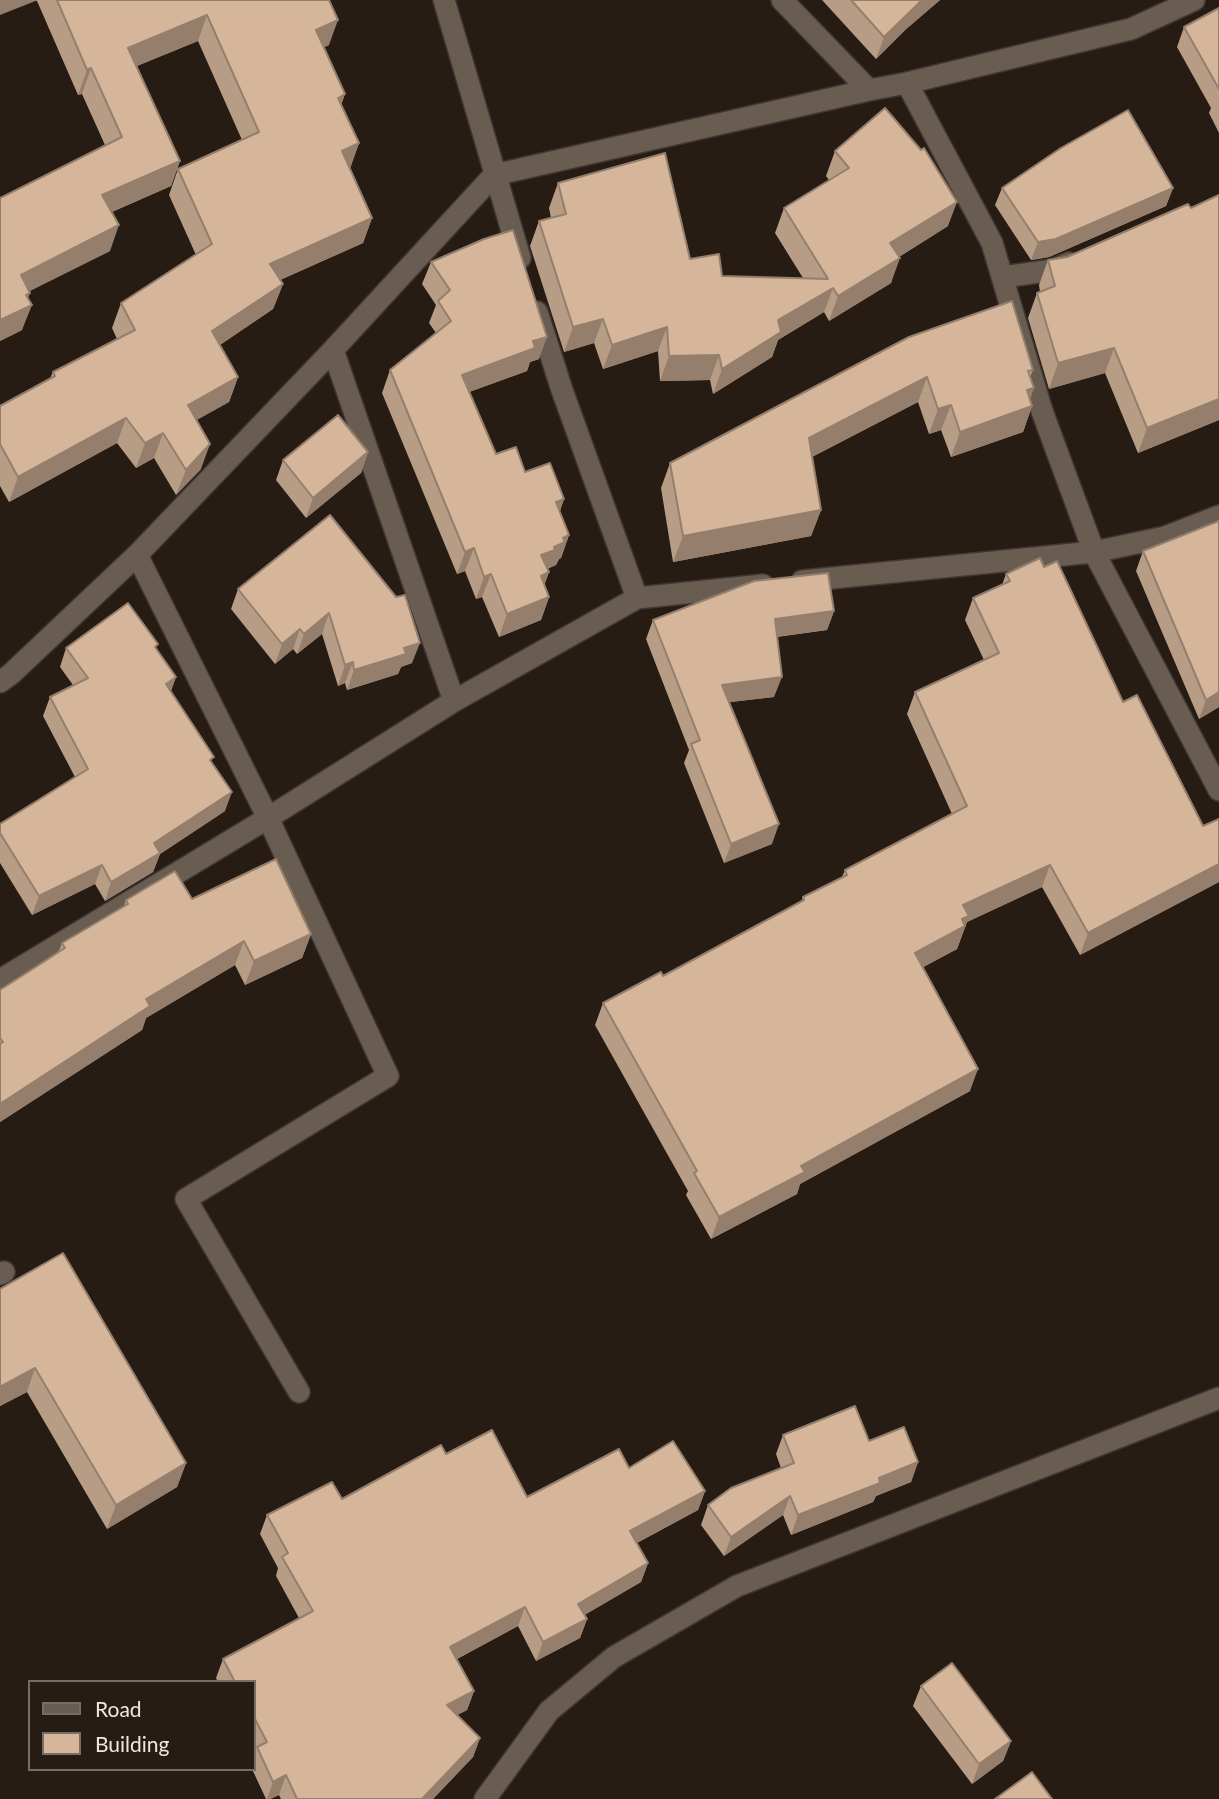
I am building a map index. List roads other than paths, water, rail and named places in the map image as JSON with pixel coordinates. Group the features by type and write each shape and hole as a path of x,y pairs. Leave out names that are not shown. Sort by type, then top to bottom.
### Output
{"street":[{"path":"444,0 494,175 562,390 637,598"},
{"path":"782,0 869,90"},
{"path":"0,682 137,555 333,350 494,175 907,83 1131,29 1194,0"},
{"path":"907,83 992,243 1042,411 1094,552 1219,790"},
{"path":"1003,277 1053,270 1091,253"},
{"path":"333,350 454,701"},
{"path":"1,975 268,818 454,701 637,598 1094,552 1165,537 1219,516"},
{"path":"137,555 268,818 388,1076 186,1199 299,1392"},
{"path":"485,1799 549,1711 614,1657 737,1586 1219,1398"}]}
